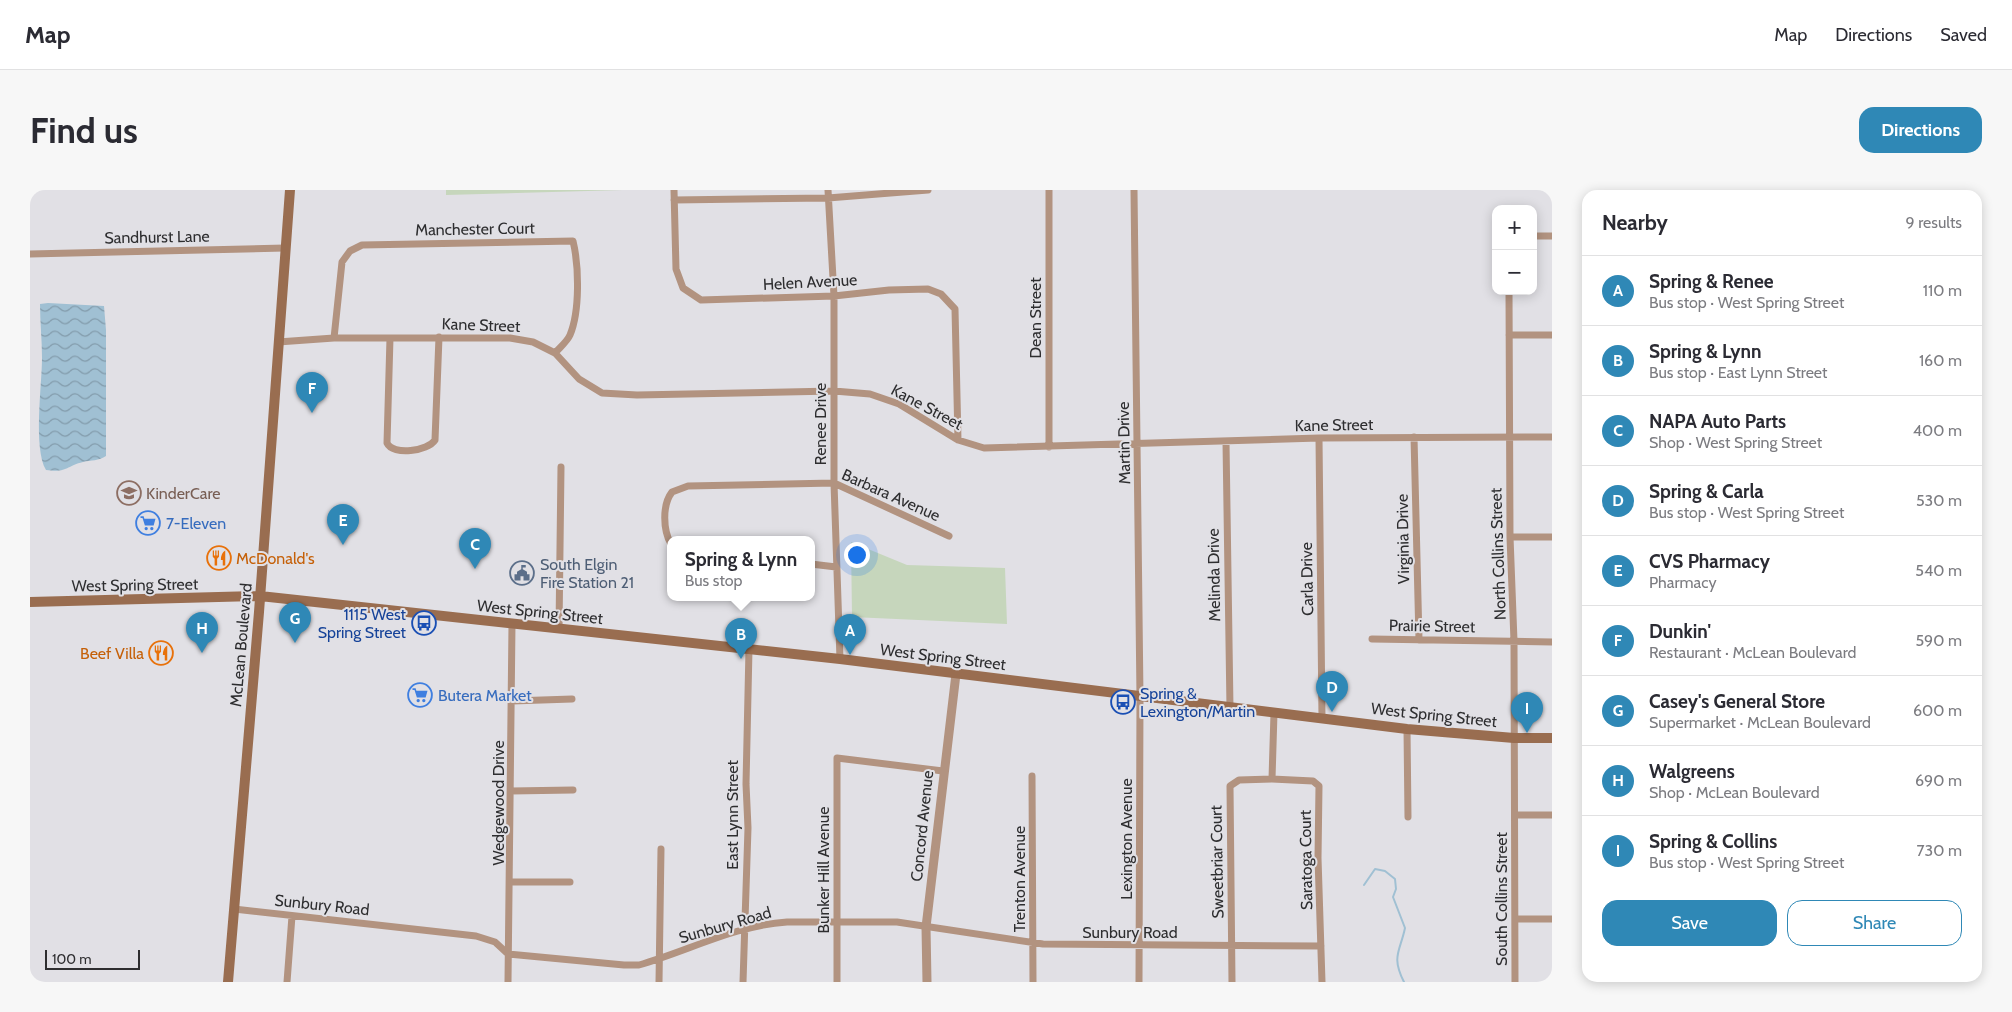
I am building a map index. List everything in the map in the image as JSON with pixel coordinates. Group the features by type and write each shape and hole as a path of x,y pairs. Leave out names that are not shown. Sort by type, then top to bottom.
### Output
{"main road":[{"name":"McLean Boulevard","path":"228,982 260,596 290,190"},
{"name":"West Spring Street","path":"30,602 260,596 840,659 1407,729 1514,738 1552,738"}],"street":[{"path":"674,190 674,200 928,190"},
{"name":"Dean Street","path":"1049,190 1049,447"},
{"name":"Martin Drive","path":"1134,190 1140,696"},
{"name":"Renee Drive","path":"828,194 834,296 834,484 840,659"},
{"name":"Helen Avenue","path":"674,200 676,269 683,288 701,300 834,296 889,290 928,289 942,294 955,309 958,440"},
{"path":"1537,236 1552,236"},
{"name":"Manchester Court","path":"334,338 342,262 350,250 362,246 573,241 577,257 575,317 569,337 555,353"},
{"name":"Sandhurst Lane","path":"30,254 285,248"},
{"name":"North Collins Street","path":"1509,295 1510,537 1514,641 1515,815"},
{"path":"1509,335 1552,335"},
{"path":"390,338 387,443 389,447 396,450 425,449 435,440 439,337"},
{"name":"Kane Street","path":"278,342 334,338 510,338 532,342 555,353 579,379 602,393 637,395 834,390 870,394 899,404 958,440 984,448 1319,438 1392,439 1414,436 1552,437"},
{"name":"Virginia Drive","path":"1414,436 1419,640"},
{"name":"Carla Drive","path":"1319,438 1322,719"},
{"name":"Melinda Drive","path":"1226,442 1230,708"},
{"path":"559,629 561,467"},
{"name":"Barbara Avenue","path":"668,536 666,503 672,492 688,486 834,484 949,536"},
{"path":"1510,537 1552,537"},
{"path":"815,564 836,567"},
{"name":"Wedgewood Drive","path":"508,982 511,882 512,624"},
{"name":"Prairie Street","path":"1372,639 1552,642"},
{"name":"East Lynn Street","path":"743,982 748,828 746,784 749,649"},
{"name":"Concord Avenue","path":"926,982 926,927 956,674"},
{"name":"Lexington Avenue","path":"1139,982 1140,696"},
{"path":"512,701 572,699"},
{"path":"1272,779 1274,713"},
{"path":"1407,729 1408,817"},
{"name":"Bunker Hill Avenue","path":"837,982 837,758 943,771"},
{"name":"Trenton Avenue","path":"1032,776 1033,982"},
{"name":"Sweetbriar Court","path":"1232,982 1230,786 1239,780 1272,779"},
{"name":"Saratoga Court","path":"1272,779 1313,781 1319,786 1318,858 1322,982"},
{"path":"511,791 573,790"},
{"path":"1515,815 1552,815"},
{"name":"South Collins Street","path":"1515,815 1515,982"},
{"path":"659,982 661,959 661,849"},
{"path":"511,882 570,882"},
{"name":"Sunbury Road","path":"234,909 476,936 495,942 508,954 624,965 639,965 661,959 744,930 772,923 897,922 1033,944 1321,946"},
{"path":"287,982 292,916"},
{"path":"1515,919 1552,919"}],"green space":[{"path":"446,190 623,190 446,195"},
{"path":"851,542 907,565 1005,568 1007,624 852,617"}],"water":[{"path":"40,304 104,306 106,330 106,456 59,471 46,470 42,460 39,432 42,358"}],"waterway":[{"path":"1364,885 1375,869 1385,871 1395,879 1396,889 1393,897 1405,928 1397,960 1404,982"}],"place":[{"name":"Dunkin'","path":"312,413"},
{"name":"KinderCare","path":"129,493"},
{"name":"7-Eleven","path":"148,523"},
{"name":"CVS Pharmacy","path":"343,545"},
{"name":"McDonald's","path":"219,558"},
{"name":"NAPA Auto Parts","path":"475,569"},
{"name":"South Elgin Fire Station 21","path":"522,573"},
{"name":"1115 West Spring Street","path":"424,623"},
{"name":"Casey's General Store","path":"295,643"},
{"name":"Beef Villa","path":"161,653"},
{"name":"Walgreens","path":"202,653"},
{"name":"Spring & Renee","path":"850,655"},
{"name":"Spring & Lynn","path":"741,659"},
{"name":"Butera Market","path":"420,695"},
{"name":"Spring & Lexington/Martin","path":"1123,702"},
{"name":"Spring & Carla","path":"1332,712"},
{"name":"Spring & Collins","path":"1527,733"}]}
